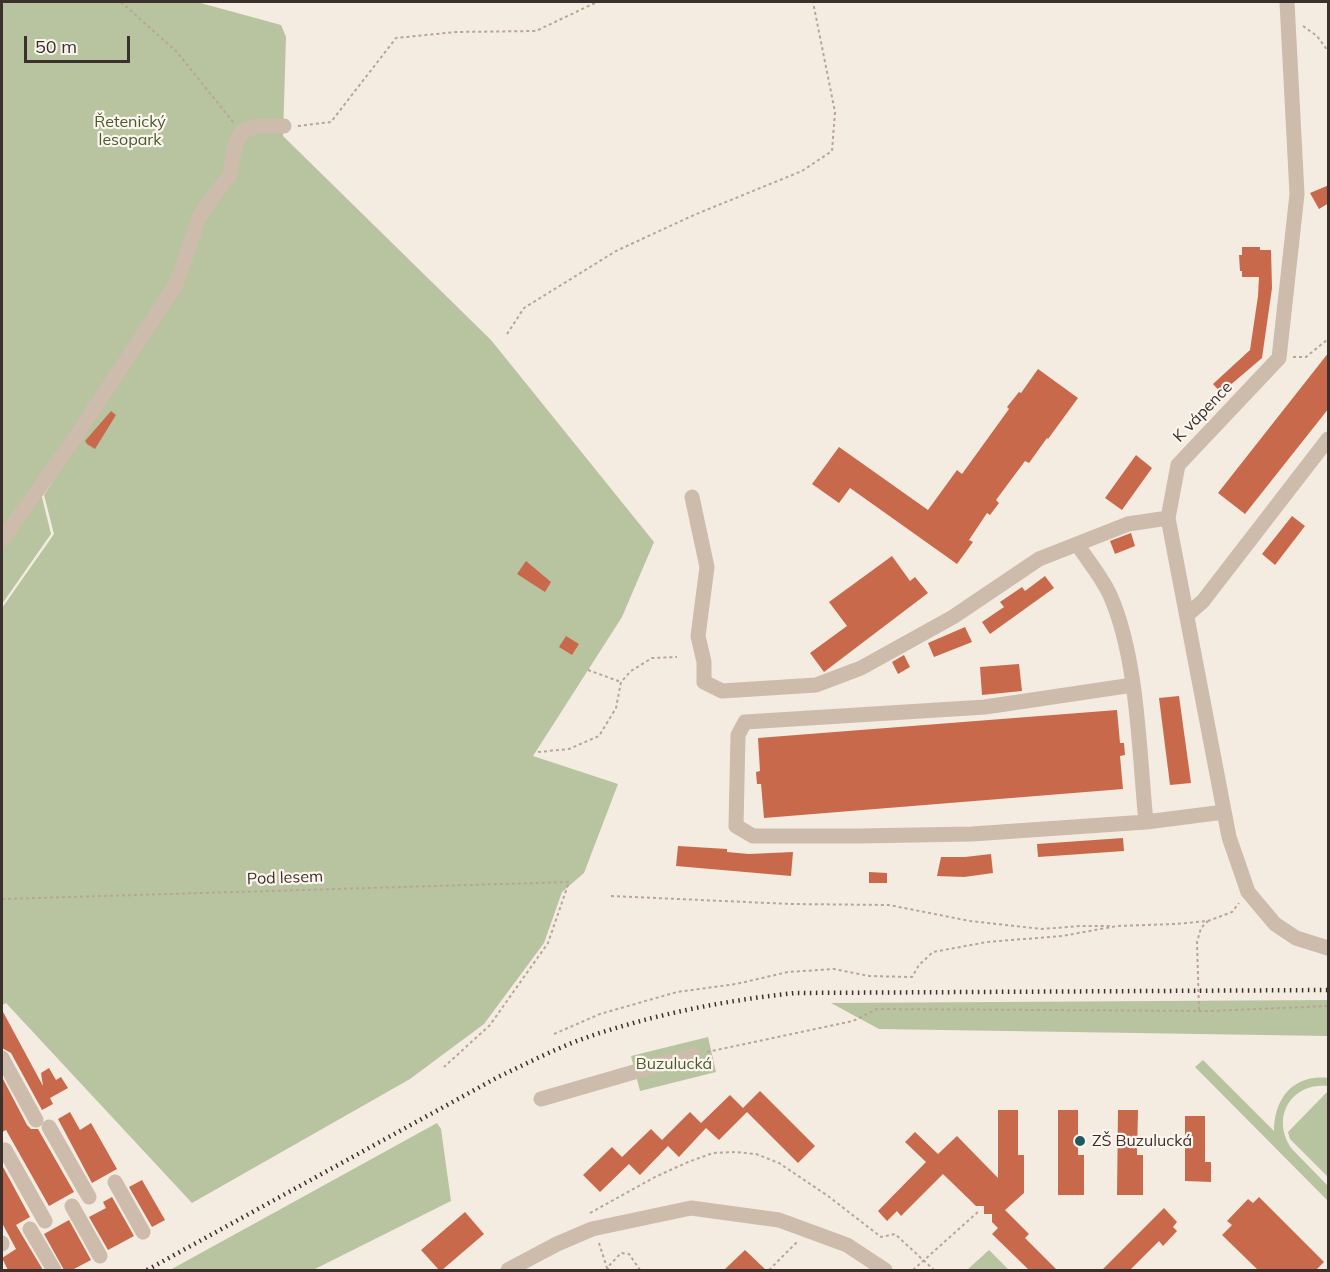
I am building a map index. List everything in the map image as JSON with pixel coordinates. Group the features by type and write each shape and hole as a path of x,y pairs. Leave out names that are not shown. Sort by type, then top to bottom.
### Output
{"street":[{"path":"1279,358 1297,194 1287,7"},
{"path":"2,540 70,445 176,285 200,215 230,174 235,145 241,132 257,126 284,126"},
{"name":"K vápence","path":"1279,358 1178,465 1168,518 1229,837 1248,892 1275,924 1296,938 1329,948"},
{"path":"1187,615 1203,601 1329,439"},
{"path":"692,497 707,567 698,636 704,662 704,682 722,691 816,685 861,668 953,617 1039,559 1128,524 1168,518"},
{"path":"1077,544 1109,594 1125,642 1133,685 1146,822"},
{"path":"1133,685 985,707 745,722 738,735 736,826 753,836 972,834 1146,822 1224,812"},
{"path":"541,1099 693,1055"},
{"path":"2,1058 89,1197"},
{"path":"5,1150 45,1221"},
{"path":"115,1182 143,1232"},
{"path":"72,1206 100,1256"},
{"path":"508,1270 592,1228 691,1208 779,1220 847,1245 885,1270"},
{"path":"30,1229 54,1270"}],"path":[{"path":"121,2 177,52 241,132"},
{"path":"284,126 311,126 331,122 396,38 456,32 536,31 597,2"},
{"path":"507,334 524,308 616,251 694,215 802,171 832,151 835,112 813,2"},
{"path":"1287,7 1329,51"},
{"path":"1279,358 1306,357 1329,339"},
{"path":"538,752 569,749 599,736 616,708 621,682 631,670 652,658 677,657"},
{"path":"588,670 621,682"},
{"name":"Pod lesem","path":"2,899 569,882 548,943 490,1025 444,1067"},
{"path":"611,896 791,904 890,905 970,921 1042,929 1208,921 1232,912 1248,892"},
{"path":"1198,1010 1197,942 1201,928 1208,921"},
{"path":"554,1034 600,1014 677,992 736,984 788,972 834,969 868,976 912,977 919,965 933,952 987,942 1062,936 1117,926"},
{"path":"693,1055 853,1021 877,1009 1198,1010 1329,1006"},
{"path":"586,1217 603,1205 688,1162 713,1153 756,1154 779,1163 828,1196 881,1237 895,1234 934,1270"},
{"path":"913,1270 979,1211"},
{"path":"598,1238 606,1270"},
{"path":"769,1270 800,1239"},
{"path":"606,1270 621,1253 629,1254 640,1270"}],"green space":[{"name":"Řetenický lesopark","path":"2,2 197,2 281,25 286,37 283,136 491,340 654,542 622,617 533,756 618,784 584,873 562,892 544,943 484,1024 410,1079 192,1203 6,1003 2,1005 2,608 54,534 44,495 69,456 41,493 51,534 2,604"},
{"path":"1328,1000 1328,1036 879,1029 831,1003"},
{"name":"Buzulucká","path":"708,1037 716,1072 640,1091 631,1056"},
{"path":"1203,1060 1274,1131 1278,1109 1288,1091 1305,1080 1328,1078 1328,1086 1315,1086 1295,1096 1288,1104 1284,1114 1283,1126 1292,1149 1328,1186 1328,1201 1195,1067"},
{"path":"1328,1091 1328,1177 1290,1139 1288,1132"},
{"path":"437,1123 441,1129 451,1201 313,1270 170,1270"},
{"path":"989,1250 1009,1270 967,1270"}],"building":[{"path":"1329,185 1329,203 1319,209 1310,193"},
{"path":"1242,247 1260,247 1260,250 1271,250 1272,288 1262,358 1221,393 1213,384 1250,350 1258,296 1259,277 1242,277 1242,271 1240,271 1239,255 1242,255"},
{"path":"1329,352 1329,408 1245,514 1218,493"},
{"path":"1038,369 1078,398 1029,463 1025,461 996,500 999,503 990,515 987,513 969,540 973,542 957,564 850,488 839,503 812,484 839,447 928,510 957,470 962,474 1009,409 1007,407 1019,392 1021,393"},
{"path":"111,411 116,415 95,449 85,441"},
{"path":"1136,455 1152,468 1122,510 1105,498"},
{"path":"1292,516 1305,526 1275,565 1262,554"},
{"path":"1131,533 1135,546 1115,554 1110,541"},
{"path":"892,556 910,581 915,577 928,593 824,672 810,653 847,626 829,602"},
{"path":"526,561 551,582 545,592 517,574"},
{"path":"1045,576 1054,588 990,634 982,622 1004,607 1000,602 1022,587 1025,591"},
{"path":"965,627 972,642 934,657 928,643"},
{"path":"566,636 579,644 572,655 559,647"},
{"path":"904,655 910,667 898,674 892,662"},
{"path":"1019,664 1022,691 982,695 980,667"},
{"path":"1179,696 1191,783 1170,785 1159,698"},
{"path":"1117,710 1120,743 1124,743 1125,755 1120,756 1123,789 764,818 761,784 757,784 756,772 760,771 758,738"},
{"path":"1123,838 1124,851 1038,857 1037,844"},
{"path":"678,846 727,849 727,852 749,854 793,852 791,876 676,866"},
{"path":"991,854 993,873 964,877 937,876 941,857"},
{"path":"869,872 887,873 887,883 869,883"},
{"path":"2,1010 43,1086 41,1073 49,1068 56,1080 61,1077 68,1088 50,1098 53,1104 42,1110 11,1053 2,1048"},
{"path":"2,1077 27,1125 31,1129 38,1129 74,1192 49,1206 6,1130 2,1132"},
{"path":"760,1091 815,1146 798,1163 747,1112 719,1140 706,1128 679,1157 668,1146 640,1175 629,1164 600,1192 583,1175 612,1147 622,1157 651,1129 662,1140 690,1112 701,1123 730,1095 743,1108"},
{"path":"998,1110 1018,1110 1018,1155 1024,1155 1024,1193 1005,1210 1029,1234 1025,1238 1057,1270 1029,1270 992,1234 998,1228 992,1222 992,1214 984,1214 984,1206 976,1206 943,1174 901,1216 897,1211 887,1221 878,1211 926,1162 905,1142 915,1132 938,1154 957,1136 998,1178"},
{"path":"1058,1110 1078,1110 1078,1155 1084,1155 1084,1195 1058,1195"},
{"path":"1118,1110 1138,1110 1137,1155 1143,1155 1143,1195 1117,1195"},
{"path":"70,1112 80,1130 91,1123 117,1169 92,1183 58,1119"},
{"path":"1185,1116 1205,1116 1205,1162 1211,1162 1211,1182 1185,1181"},
{"path":"2,1165 30,1217 16,1225 43,1270 8,1270 2,1258 16,1249 2,1223"},
{"path":"142,1180 165,1220 152,1227 129,1187"},
{"path":"112,1197 134,1236 108,1250 89,1217 106,1208 103,1202"},
{"path":"1259,1197 1324,1262 1316,1270 1258,1270 1222,1235 1232,1225 1227,1221 1248,1199 1253,1203"},
{"path":"1164,1208 1177,1222 1173,1227 1177,1231 1163,1246 1159,1241 1130,1270 1102,1270"},
{"path":"465,1212 484,1234 442,1270 439,1270 421,1250"},
{"path":"69,1220 91,1260 72,1270 64,1270 44,1234"},
{"path":"745,1250 766,1270 724,1270"}],"railway":[{"path":"147,1270 498,1077 589,1036 674,1013 746,999 795,993 1328,990"}],"place":[{"name":"ZŠ Buzulucká","path":"1080,1141"}]}
